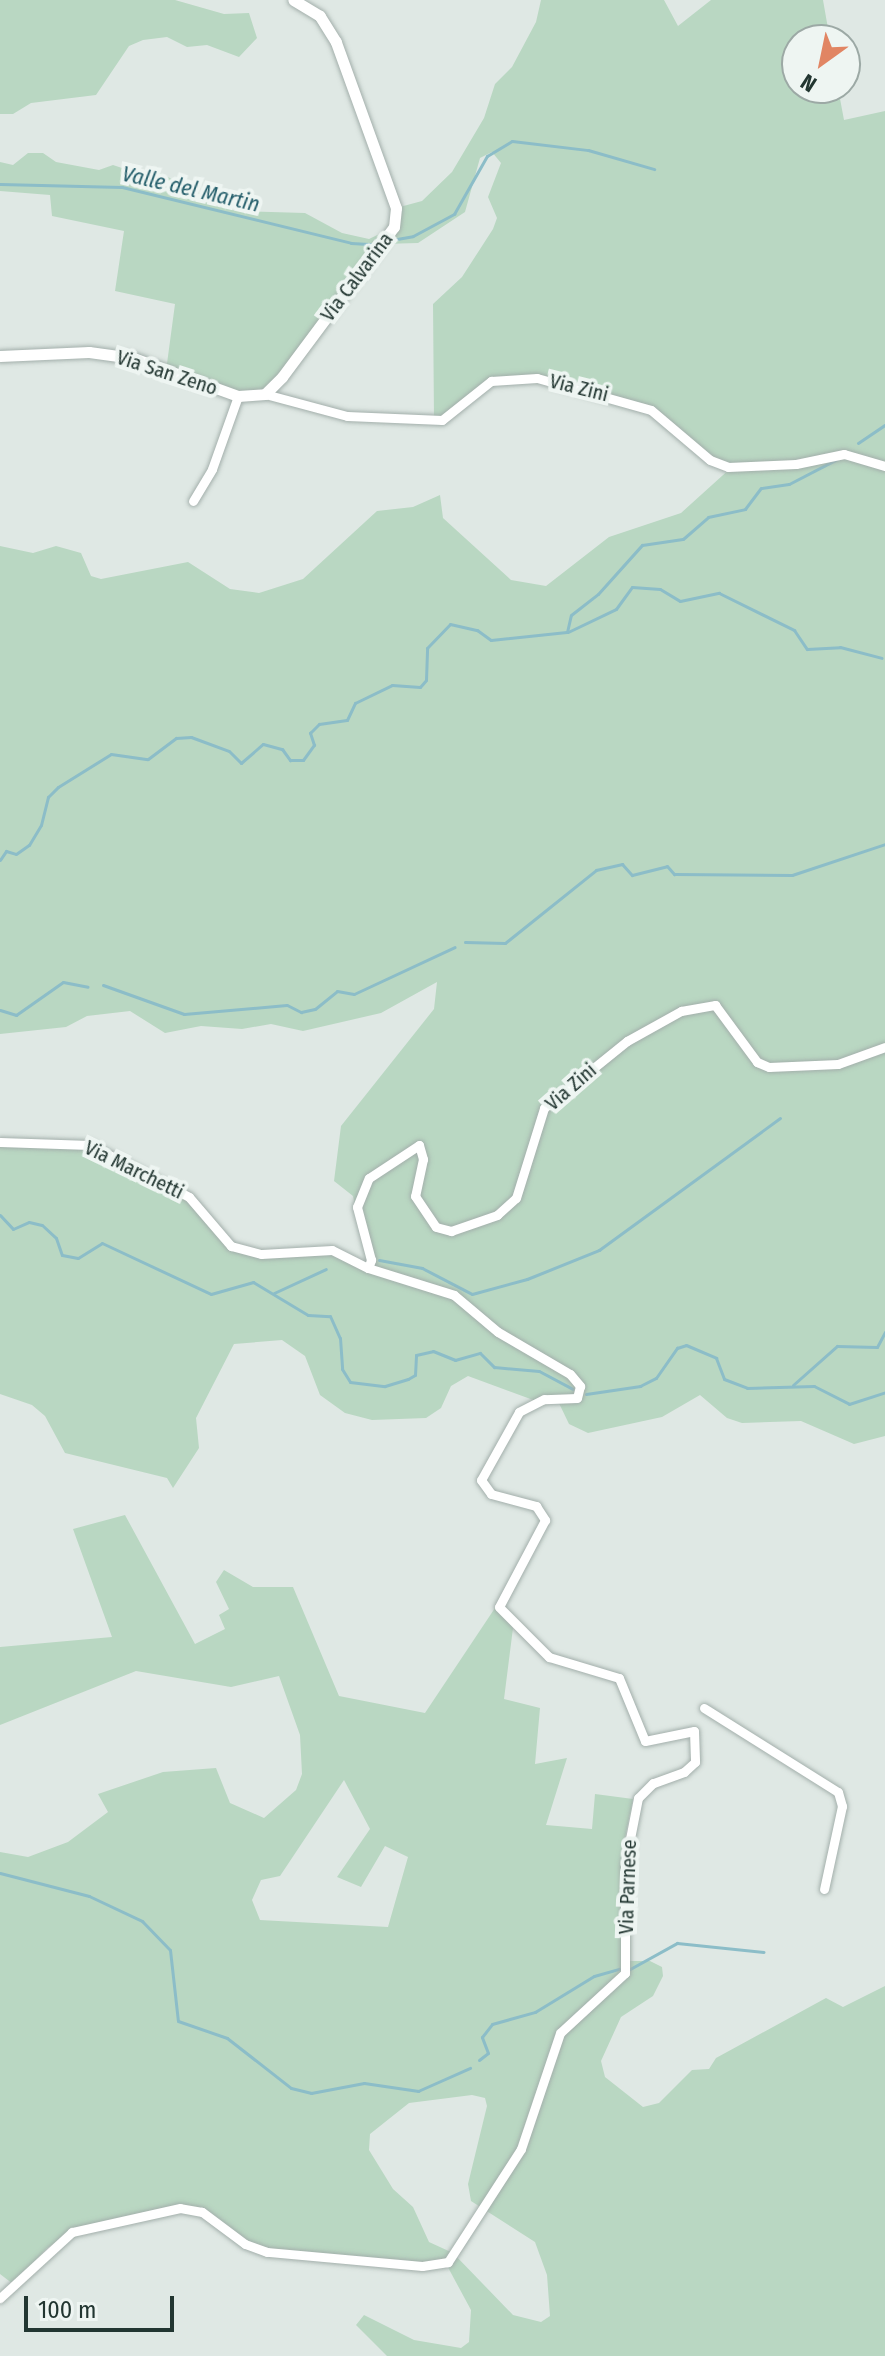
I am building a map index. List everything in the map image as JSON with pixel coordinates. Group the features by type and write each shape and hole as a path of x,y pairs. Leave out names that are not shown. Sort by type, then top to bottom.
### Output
{"street":[{"name":"Via Calvarina","path":"265,394 383,244 394,227 396,208 336,42 320,16 293,0"},
{"name":"Via San Zeno","path":"0,356 89,352 133,358 238,396"},
{"name":"Via Zini","path":"265,394 347,416 442,420 491,381 537,378 651,410 710,460 728,467 796,464 844,454 885,466"},
{"path":"193,501 212,469 238,396 265,394"},
{"name":"Via Zini","path":"368,1268 371,1260 357,1207 369,1178 419,1145 423,1159 415,1196 436,1227 451,1231 497,1215 516,1198 544,1108 618,1048 681,1011 715,1005 757,1062 769,1067 838,1064 885,1047"},
{"name":"Via Marchetti","path":"0,1142 73,1141 90,1145 189,1197 222,1240 246,1253 318,1249 454,1295 471,1308"},
{"name":"Via Parnese","path":"0,2298 72,2232 180,2208 202,2212 245,2244 267,2252 422,2266 448,2262 521,2149 560,2033 625,1973 625,1864 632,1815 644,1789 684,1772 695,1762 694,1731 645,1741 619,1678 549,1657 499,1607 545,1520 536,1506 491,1494 481,1480 519,1412 544,1399 577,1398 580,1386 554,1362 498,1332 471,1308"},
{"path":"704,1708 838,1792 842,1806 824,1889"}],"green space":[{"path":"0,0 175,0 224,14 249,13 257,38 239,57 207,45 187,47 167,37 143,40 129,46 96,95 31,103 13,114 0,114"},
{"path":"541,0 664,0 678,26 711,0 823,0 827,24 781,24 781,104 841,104 844,120 885,111 885,1436 854,1444 801,1421 742,1423 727,1418 700,1395 662,1417 588,1433 569,1424 557,1399 536,1401 468,1376 451,1386 441,1408 426,1418 372,1420 345,1413 320,1395 305,1356 282,1340 234,1344 196,1418 199,1448 173,1488 167,1478 65,1453 45,1416 32,1405 0,1394 0,1143 79,1143 186,1197 233,1250 321,1249 369,1267 353,1196 334,1181 341,1126 434,1009 437,982 381,1013 303,1031 271,1024 242,1029 201,1026 165,1033 130,1011 87,1016 66,1027 0,1034 0,546 33,553 56,546 81,553 91,576 101,579 188,562 230,589 259,593 303,579 377,511 413,507 440,495 443,518 511,580 546,586 609,537 681,513 733,466 709,458 652,412 563,385 502,378 457,411 434,419 433,304 462,277 493,229 497,218 488,197 501,163 492,152 480,158 465,212 418,243 382,244 265,394 238,396 166,371 175,304 115,291 124,231 52,216 50,195 0,191 0,162 13,165 28,153 43,153 56,162 99,170 113,165 140,174 160,173 235,211 305,213 342,233 369,239 394,227 396,208 422,201 452,172 484,118 495,84 512,67 536,22"},
{"path":"125,1515 195,1644 225,1629 219,1615 229,1609 216,1582 224,1570 253,1587 293,1587 339,1696 425,1713 497,1605 513,1628 504,1699 540,1708 535,1764 567,1758 546,1825 592,1829 595,1794 633,1799 624,1843 626,1961 650,1961 662,1967 663,1976 653,1996 621,2017 601,2061 605,2077 643,2107 659,2103 692,2070 709,2069 716,2058 826,1998 843,2007 885,1986 885,2356 387,2356 356,2325 364,2315 414,2340 461,2348 469,2342 471,2310 444,2260 425,2266 269,2253 189,2209 80,2228 47,2248 13,2284 0,2274 0,1852 28,1857 68,1842 108,1812 98,1794 163,1772 216,1768 230,1803 264,1818 296,1790 302,1774 300,1735 279,1676 231,1687 136,1671 0,1725 0,1647 112,1637 73,1529","holes":["344,1780 370,1829 337,1877 361,1887 385,1846 408,1857 388,1927 260,1920 252,1900 261,1880 280,1876","472,2095 485,2098 487,2106 468,2184 471,2201 535,2242 547,2275 550,2316 541,2322 513,2315 453,2253 429,2242 413,2207 393,2189 369,2150 370,2134 409,2103"]}],"waterway":[{"name":"Valle del Martin","path":"391,240 413,236 454,214 487,156 512,141 588,150 654,169"},
{"name":"Valle del Martin","path":"0,184 122,187 351,243 373,244"},
{"path":"858,443 885,425"},
{"path":"0,860 6,851 16,854 29,845 41,825 48,797 58,787 111,754 148,759 176,738 191,737 229,751 241,763 263,744 282,749 290,760 303,760 314,745 310,733 319,724 347,720 355,703 392,685 420,687 426,680 427,648 450,624 477,630 491,640 567,632 571,615 598,594 642,545 683,539 708,517 745,509 761,488 789,484 837,459"},
{"path":"568,632 616,609 632,587 660,589 680,601 719,593 794,630 807,649 840,647 882,658"},
{"path":"465,942 505,943 596,870 622,864 632,875 667,866 674,874 792,875 885,844"},
{"path":"103,985 184,1014 287,1005 301,1012 315,1009 337,991 354,994 455,947"},
{"path":"0,1010 16,1015 63,982 88,987"},
{"path":"379,1260 422,1268 472,1294 527,1279 599,1250 780,1118"},
{"path":"0,1215 13,1229 29,1222 42,1225 56,1238 62,1255 78,1258 102,1243 211,1294 253,1282 308,1315 330,1316 340,1338 342,1369 350,1382 385,1386 408,1379 415,1375 416,1355 433,1351 455,1360 480,1353 494,1367 539,1371 573,1389"},
{"path":"274,1293 326,1269"},
{"path":"793,1385 837,1346 877,1347 885,1332"},
{"path":"586,1394 640,1386 656,1378 677,1348 686,1345 716,1358 724,1379 747,1388 814,1386 849,1404 885,1392"},
{"path":"0,1873 89,1896 142,1921 170,1950 178,2021 227,2038 291,2088 311,2093 364,2083 418,2091 470,2068"},
{"path":"630,1969 677,1943 764,1952"},
{"path":"479,2060 488,2053 482,2037 492,2024 535,2012 594,1976 619,1969"}]}
